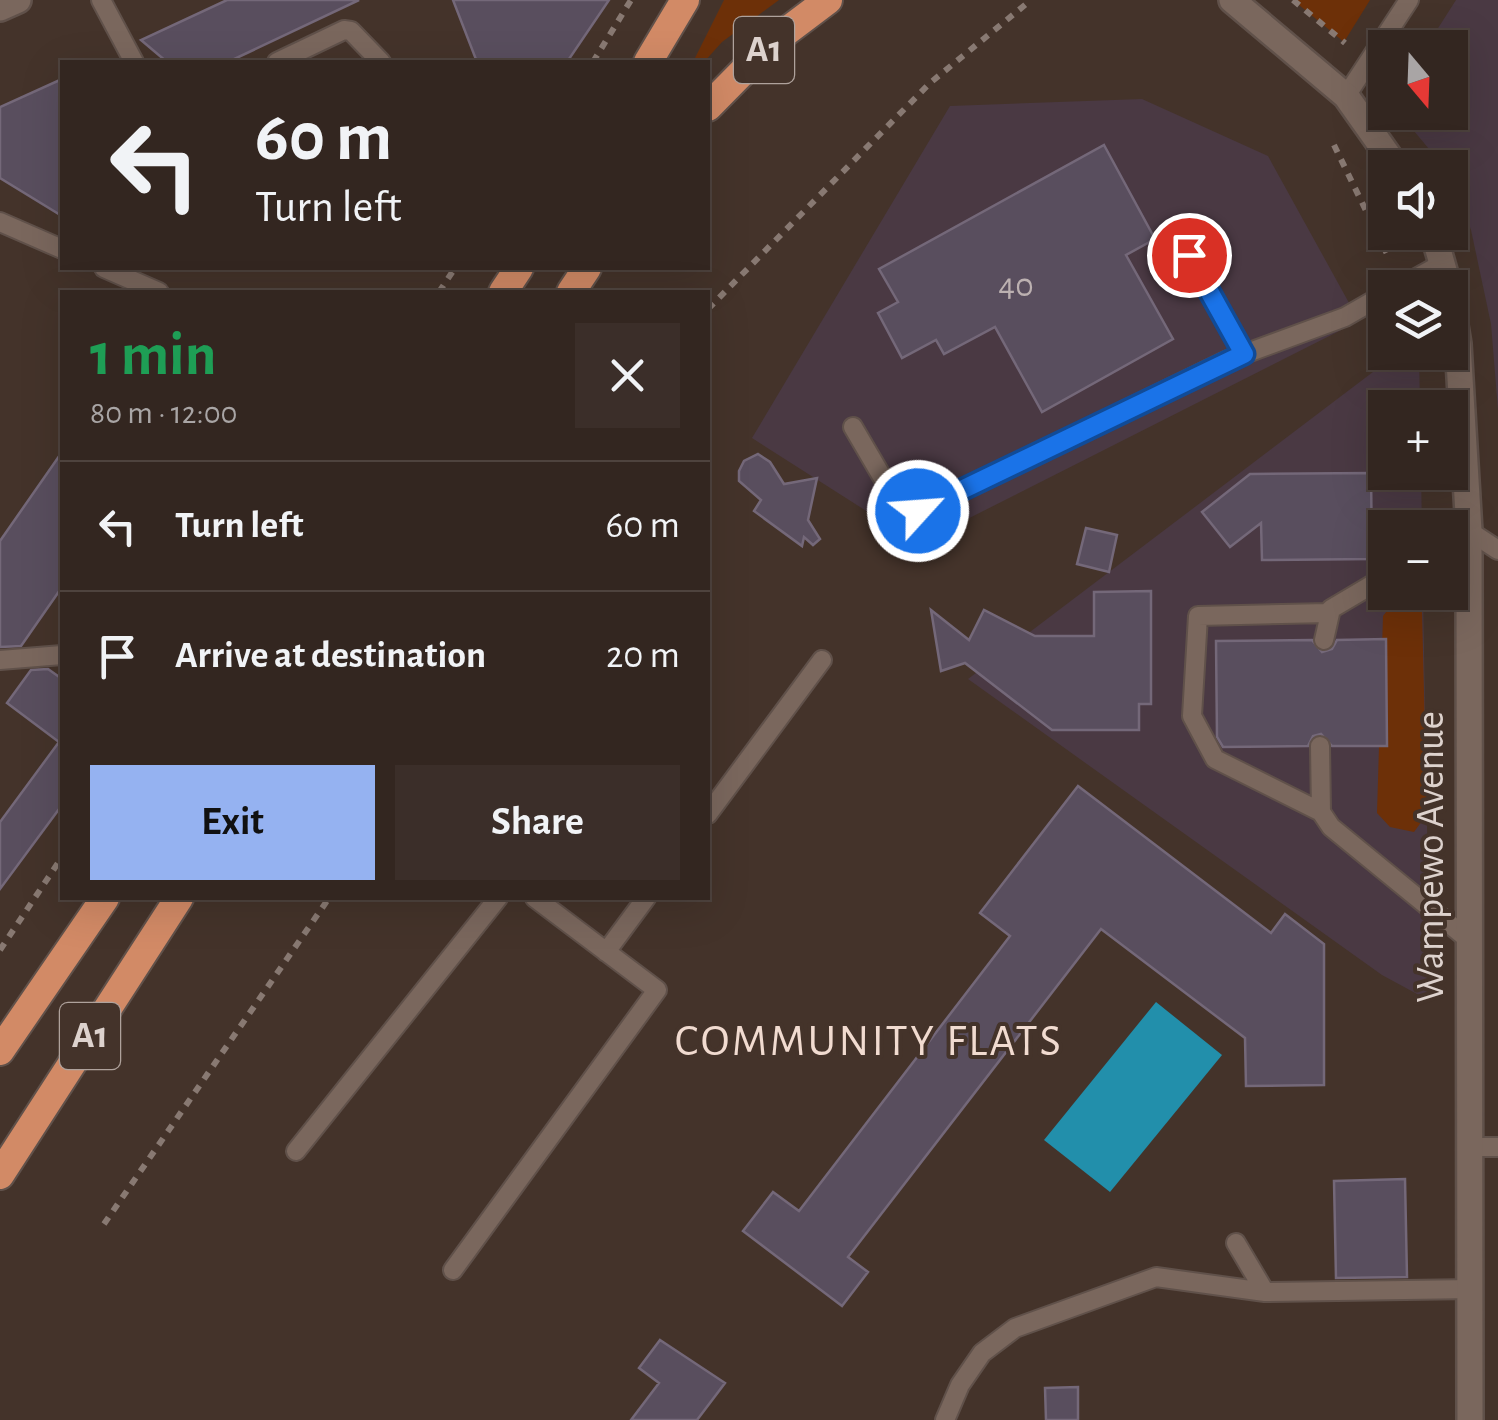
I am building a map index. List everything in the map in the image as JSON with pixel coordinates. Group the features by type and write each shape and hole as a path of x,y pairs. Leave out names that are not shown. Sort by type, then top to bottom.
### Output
{"highway":[{"name":"A1","path":"649,60 686,0"},
{"name":"A1","path":"710,105 771,43 828,0"},
{"name":"A1","path":"0,1051 104,900"},
{"name":"A1","path":"0,1174 178,900"}],"street":[{"path":"0,8 18,0"},
{"path":"1232,0 1346,96 1384,150"},
{"name":"Wampewo Avenue","path":"1458,370 1459,510"},
{"name":"Wampewo Avenue","path":"1461,610 1473,1289 1470,1420"}],"lane":[{"path":"101,0 133,60"},
{"path":"1346,96 1409,0"},
{"path":"281,60 344,30 351,31 379,60"},
{"path":"0,222 60,248"},
{"path":"1189,255 1244,354"},
{"path":"109,270 154,290"},
{"path":"853,426 898,504 918,511 1244,354 1344,317 1368,304"},
{"path":"1468,539 1498,550"},
{"path":"1368,588 1328,613 1198,616 1192,716 1215,759 1321,812 1331,827 1468,940"},
{"path":"1324,640 1328,613"},
{"path":"0,660 60,655"},
{"path":"710,811 822,660"},
{"path":"1320,746 1321,812"},
{"path":"296,1151 496,900"},
{"path":"453,1270 657,990 538,900"},
{"path":"606,952 645,900"},
{"path":"1470,1147 1498,1146"},
{"path":"1236,1242 1265,1292"},
{"path":"946,1420 960,1385 982,1354 1014,1328 1156,1276 1265,1292 1473,1289"}],"path":[{"path":"594,60 631,0"},
{"path":"710,307 930,83 1031,0"},
{"path":"1334,144 1387,270"},
{"path":"0,950 60,860"},
{"path":"104,1224 328,900"}],"shaded area":[{"path":"724,0 779,0 722,42 706,60 694,60"},
{"path":"1293,0 1370,0 1344,42"},
{"path":"1456,0 1498,0 1498,410 1491,324 1468,221 1468,150 1430,150 1413,130 1468,130 1468,30 1437,30"},
{"path":"1142,99 1268,156 1359,321 918,544 752,438 950,106"},
{"path":"1376,370 1419,370 1420,390 1368,390 1368,490 1421,490 1422,510 1368,510 1368,610 1423,610 1430,1001 1382,975 968,679"},
{"path":"1388,610 1422,611 1427,814 1414,832 1390,827 1377,813 1383,616"}],"water":[{"path":"1156,1002 1222,1055 1110,1192 1044,1140"}],"building":[{"path":"227,0 359,0 232,60 165,60 141,40"},
{"path":"453,0 609,0 568,60 476,60"},
{"path":"60,80 60,215 0,178 0,107"},
{"path":"1104,145 1155,239 1126,255 1173,339 1042,412 995,327 944,354 936,340 902,358 878,313 898,302 879,269"},
{"path":"758,454 770,462 784,484 817,478 808,520 820,539 813,545 804,537 802,546 754,511 761,500 739,481 739,471 744,461"},
{"path":"60,455 60,590 21,646 0,647 0,541"},
{"path":"1368,473 1371,510 1368,510 1368,559 1262,560 1261,523 1230,547 1202,512 1250,474"},
{"path":"1086,528 1117,535 1109,572 1077,564"},
{"path":"1151,591 1151,704 1139,704 1139,730 1052,730 965,663 941,671 931,610 969,640 984,610 1035,636 1094,636 1094,592"},
{"path":"1386,639 1387,746 1332,746 1321,734 1313,736 1308,746 1223,747 1217,737 1216,641 1312,640 1322,652 1332,649 1337,640"},
{"path":"48,669 60,678 60,808 0,889 0,822 59,742 7,703 31,670"},
{"path":"1078,786 1271,933 1285,914 1324,944 1324,1085 1246,1086 1245,1038 1101,929 848,1257 868,1272 842,1306 743,1231 773,1192 799,1211 1010,936 980,913"},
{"path":"1405,1179 1407,1277 1336,1278 1334,1181"},
{"path":"660,1340 725,1383 697,1420 631,1420 659,1383 639,1368"},
{"path":"1078,1387 1078,1420 1046,1420 1045,1388"}],"district":[{"name":"COMMUNITY FLATS","path":"869,1041"}],"route":[{"path":"918,511 1244,354 1189,255"}]}
